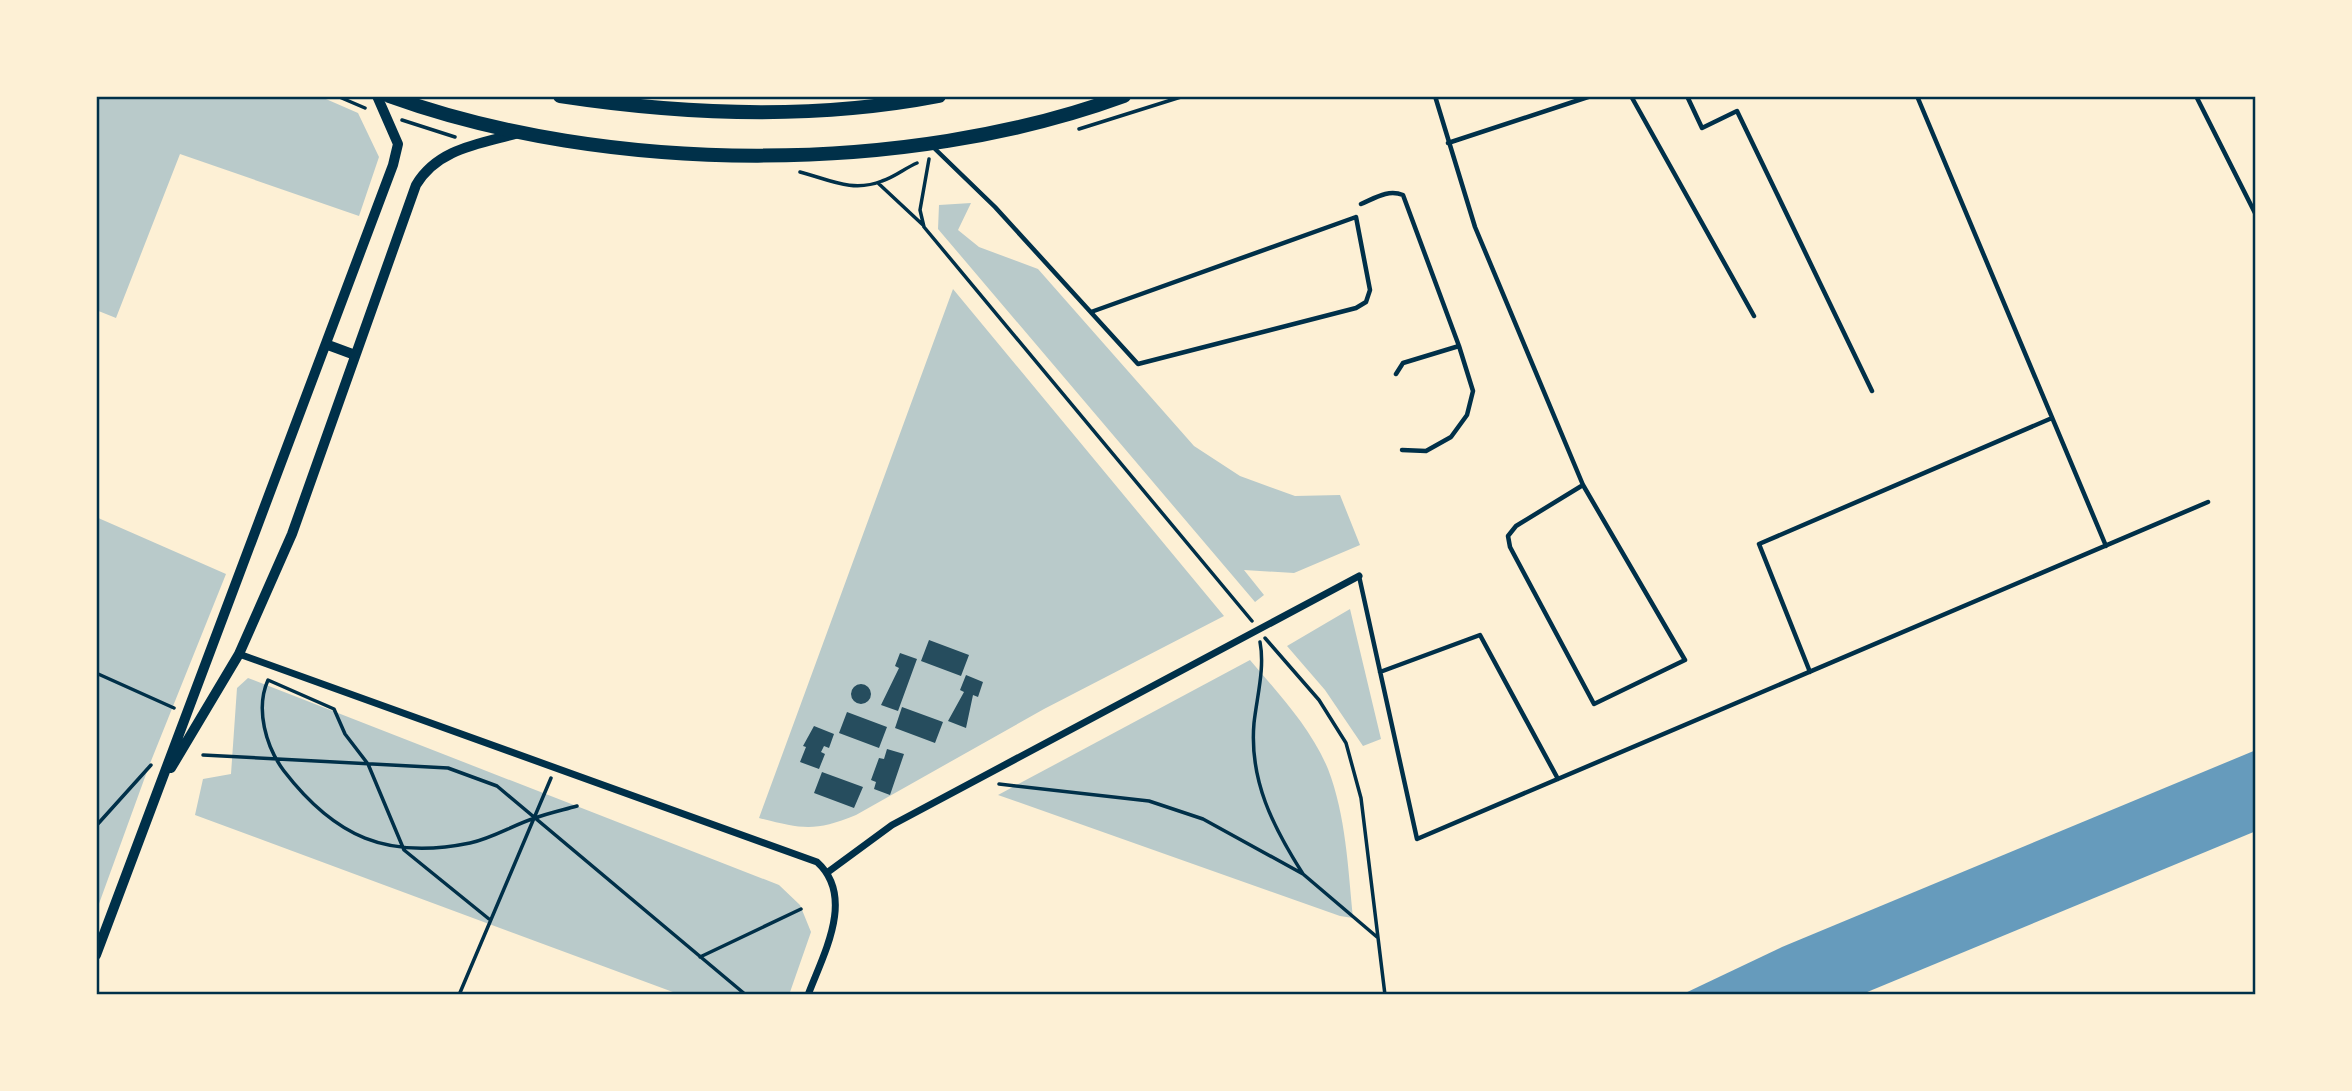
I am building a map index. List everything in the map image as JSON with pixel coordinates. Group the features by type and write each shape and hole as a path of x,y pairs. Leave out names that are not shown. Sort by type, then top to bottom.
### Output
{"main road":[{"path":"389,96 519,133 620,147 754,156 806,156 929,143 1064,115 1124,96"},
{"path":"560,96 690,110 769,112 853,108 939,96"}],"street":[{"path":"96,955 328,345 398,144 377,96"},
{"path":"157,792 239,654 292,534 416,185 424,171 449,153 519,133"},
{"path":"328,345 355,355"},
{"path":"828,872 892,825 1359,576"},
{"path":"239,654 806,856 828,872 835,889 835,918 808,995"}],"lane":[{"path":"1435,96 1480,240 1583,485 1685,660 1594,704 1510,547 1508,536 1516,526 1583,485"},
{"path":"1448,143 1591,96"},
{"path":"1631,96 1754,316"},
{"path":"1687,96 1702,128 1737,111 1872,391"},
{"path":"1917,96 2106,546"},
{"path":"2196,96 2256,215"},
{"path":"929,143 995,207 1139,365 1356,308 1366,302 1370,290 1356,217 1091,312"},
{"path":"1361,205 1387,193 1403,195 1473,391 1466,415 1451,437 1426,451 1402,450"},
{"path":"1396,374 1403,363 1459,346"},
{"path":"1810,672 1759,544 2052,418"},
{"path":"1359,576 1417,839 2208,502"},
{"path":"1380,672 1480,635 1558,779"}],"path":[{"path":"924,227 920,210 929,159"},
{"path":"878,183 924,227 1319,700 1346,743 1361,798 1385,995"},
{"path":"1258,629 1262,652 1254,726 1255,772 1274,828 1303,874"},
{"path":"96,673 186,713"},
{"path":"489,919 404,850 368,764 345,734 334,709 268,680 263,721 275,759 309,803 365,839 404,850 471,843 534,818 577,806"},
{"path":"203,755 448,768 497,786 746,995"},
{"path":"96,826 158,758"},
{"path":"459,995 555,766"},
{"path":"975,780 1149,800 1203,820 1303,874 1378,938"},
{"path":"700,957 801,909"}],"shaded area":[{"path":"96,96 319,96 358,113 379,157 359,216 180,154 116,318 96,310"},
{"path":"971,203 958,230 979,247 1038,269 1194,446 1240,476 1295,496 1340,495 1360,545 1294,573 1244,570 1264,595 1255,602 938,229 939,205"},
{"path":"953,289 1224,616 1044,709 856,815 829,824 808,827 759,818"},
{"path":"96,517 226,574 149,766 96,912"},
{"path":"1350,609 1381,739 1363,746 1325,690 1287,646"},
{"path":"1250,660 1303,725 1328,769 1343,824 1353,918 1340,916 998,795"},
{"path":"248,678 779,885 800,905 811,932 789,995 681,995 195,815 203,779 231,774 237,688"}],"water":[{"path":"2256,750 2256,831 1860,995 1681,995 1782,947"}],"building":[{"path":"929,640 969,655 961,676 921,661"},
{"path":"900,653 917,659 898,711 881,705 899,668 895,666"},
{"path":"966,675 983,682 978,697 973,695 966,728 948,721 964,692 960,690"},
{"path":"861,684 868,687 871,694 868,701 861,704 854,701 851,694 854,687"},
{"path":"902,707 943,722 935,743 895,728"},
{"path":"847,712 887,727 879,748 839,733"},
{"path":"814,726 834,734 829,748 824,746 821,752 825,754 819,769 800,762 806,747 803,746"},
{"path":"887,749 904,754 890,795 874,789 876,782 871,780 879,758 884,759"},
{"path":"822,772 863,787 854,808 814,793"}]}
